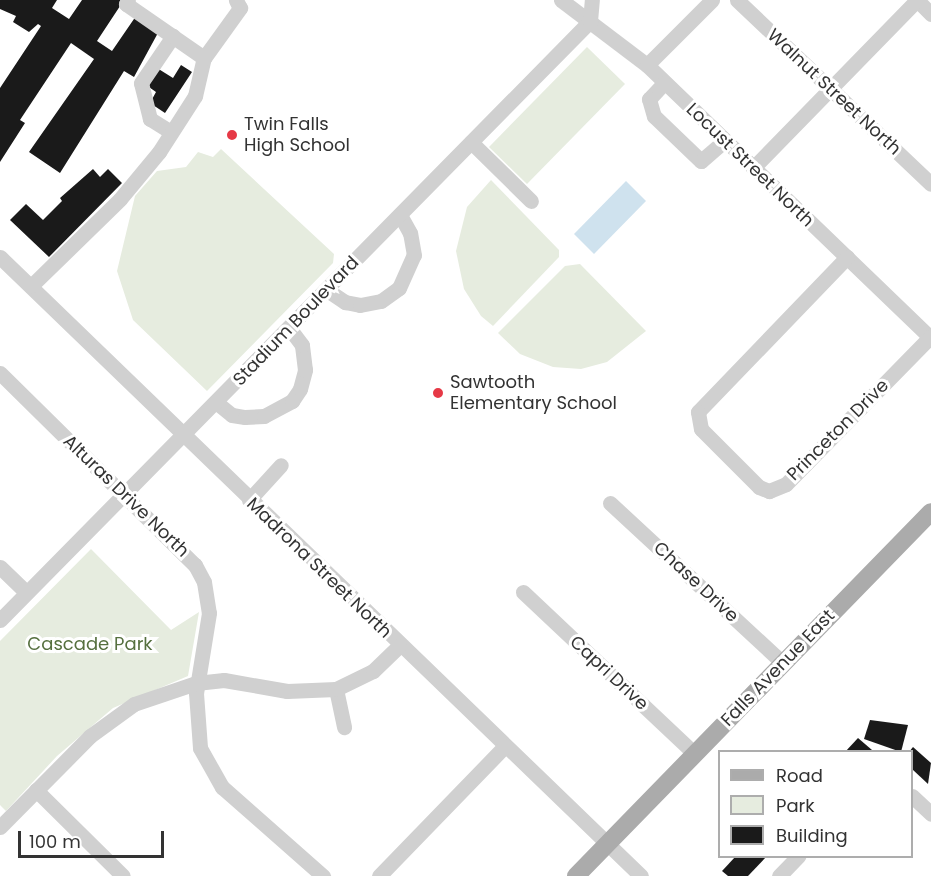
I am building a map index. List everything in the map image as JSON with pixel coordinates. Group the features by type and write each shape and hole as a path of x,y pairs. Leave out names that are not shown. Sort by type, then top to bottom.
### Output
{"main road":[{"name":"Falls Avenue East","path":"576,876 782,662 931,512"}],"street":[{"path":"128,0 126,4 204,58"},
{"path":"31,286 120,199 171,132 195,96 204,58 240,8 236,0"},
{"name":"Locust Street North","path":"561,0 647,66 931,338"},
{"path":"590,21 592,0"},
{"path":"647,66 712,0"},
{"name":"Walnut Street North","path":"737,0 931,184"},
{"path":"753,168 917,0 931,14"},
{"name":"Stadium Boulevard","path":"0,620 123,493 217,403 590,21"},
{"path":"171,132 150,120 141,83 173,36"},
{"path":"664,83 649,99 654,116 701,160 724,141"},
{"path":"471,142 531,201"},
{"path":"327,290 345,302 360,305 381,301 399,288 408,275 414,255 410,233 400,215"},
{"name":"Madrona Street North","path":"0,257 399,646 641,876"},
{"name":"Princeton Drive","path":"847,257 698,412 701,429 759,487 769,491 786,484 931,338"},
{"path":"217,403 232,415 255,417 280,411 292,401 300,388 305,370 302,345 290,328"},
{"name":"Alturas Drive North","path":"0,373 184,550 204,582 208,613 196,683 196,726 207,766 222,787 323,876"},
{"path":"249,500 281,465"},
{"name":"Chase Drive","path":"610,503 782,662"},
{"path":"0,567 26,592"},
{"name":"Capri Drive","path":"523,592 695,754"},
{"path":"0,827 110,719 153,696 196,683 240,681 310,692 336,689 373,671 399,646"},
{"path":"336,689 344,727"},
{"path":"379,876 505,746"},
{"path":"36,790 119,874"},
{"path":"913,797 931,814"},
{"path":"779,876 796,858"}],"green space":[{"path":"587,47 625,84 527,184 489,147"},
{"path":"221,149 334,254 333,263 207,391 133,320 117,271 135,196 157,171 186,167 198,152 213,157"},
{"path":"491,180 559,250 559,257 493,326 481,316 464,289 456,251 467,207"},
{"path":"580,264 646,331 607,362 581,369 553,367 520,354 498,333 565,266"},
{"name":"Cascade Park","path":"91,549 171,630 199,612 188,676 113,708 57,756 6,811 0,805 0,641"}],"water":[{"path":"626,181 646,201 594,254 574,234"}],"building":[{"path":"0,0 57,0 52,8 69,19 82,0 124,0 97,41 112,51 136,16 159,31 134,77 124,71 60,173 29,152 94,59 71,43 20,120 25,123 0,162 0,88 41,26 38,24 29,32 13,22 16,16 0,9"},
{"path":"181,65 192,72 165,113 150,103 156,92 146,85 157,68 173,78"},
{"path":"93,169 100,177 108,169 122,183 49,257 10,220 26,204 43,220 62,201 60,198"},
{"path":"870,720 908,725 902,750 864,739"},
{"path":"858,738 872,750 847,750"},
{"path":"913,747 931,763 928,784 913,770 913,750 911,750"},
{"path":"734,858 765,858 748,876 728,876 722,871"}],"place":[{"name":"Twin Falls High School","path":"232,135"},
{"name":"Sawtooth Elementary School","path":"438,393"}]}
